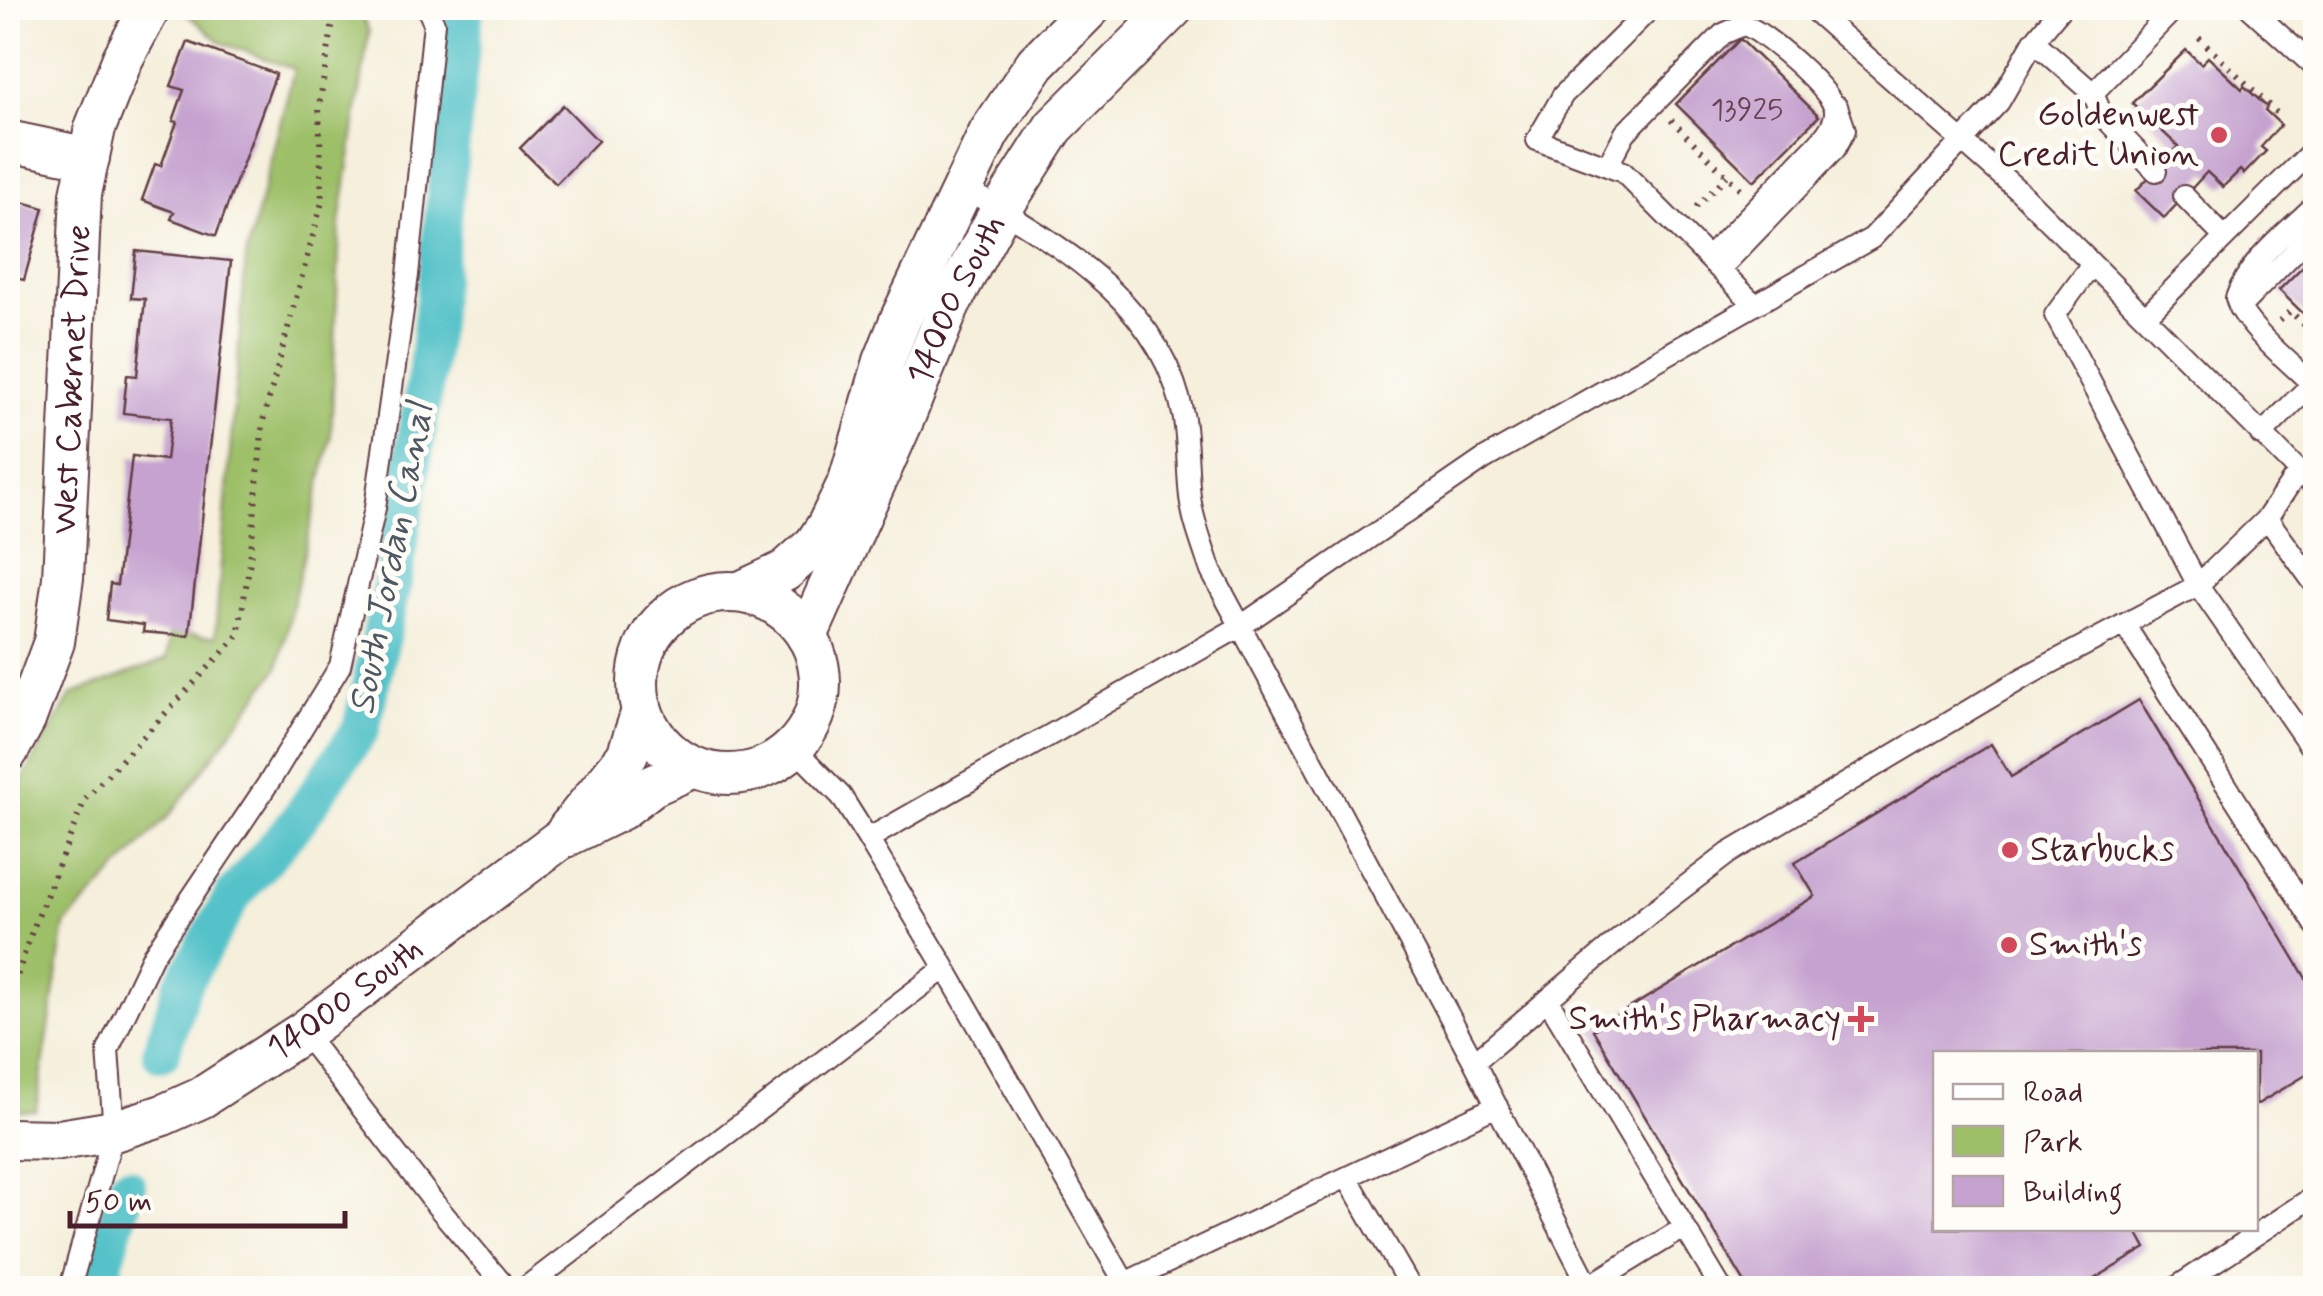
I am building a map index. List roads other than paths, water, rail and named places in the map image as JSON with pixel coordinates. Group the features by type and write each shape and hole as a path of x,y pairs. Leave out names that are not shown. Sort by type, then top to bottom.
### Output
{"street":[{"name":"West Cabernet Drive","path":"8,751 26,720 54,642 63,578 81,194 95,128 150,8"},
{"name":"14000 South","path":"740,592 785,571 801,558 815,544 838,506 900,318 989,133 1018,86 1090,8"},
{"name":"14000 South","path":"807,636 950,304 1001,210 1054,128 1173,8"},
{"path":"8,140 89,158"},
{"path":"740,592 772,602 798,623 807,636 817,658 817,706 808,728 772,764 720,774 694,767 662,745 642,711 638,686 640,660 651,636 668,616 689,601 714,593 740,592"},
{"name":"14000 South","path":"559,840 627,756 642,711"},
{"name":"14000 South","path":"8,1139 58,1140 114,1131 201,1098 303,1032 559,840 622,809 652,786 694,767"}],"lane":[{"path":"70,1288 114,1131 108,1050 153,955 271,779 340,666 374,508 408,275 434,23 427,8"},
{"path":"1651,8 1563,95 1537,140 1622,172 1754,304"},
{"path":"1811,8 2018,191 2316,488"},
{"path":"868,839 1241,626 1484,459 1872,238 2000,102 2034,40 2061,8"},
{"path":"2093,92 2175,8"},
{"path":"2250,8 2316,68"},
{"path":"1608,165 1625,133 1732,27 1743,25 1762,32 1832,99 1835,110 1830,130 1715,262"},
{"path":"2034,40 2093,92 2102,116 2156,170"},
{"path":"2144,317 2316,147"},
{"path":"963,187 1073,256 1103,280 1134,312 1156,344 1172,378 1184,420 1190,502 1212,570 1589,1287 1682,1229"},
{"path":"2184,196 2224,236"},
{"path":"2261,435 2313,381 2239,308 2236,298 2246,277 2316,204"},
{"path":"2239,308 2316,230"},
{"path":"2090,266 2054,315 2198,584 2316,755"},
{"path":"1474,1062 1649,914 1729,853 2023,678 2198,584 2266,518 2298,472"},
{"path":"2266,518 2316,586"},
{"path":"2124,624 2316,926"},
{"path":"793,747 841,796 868,839 945,968 1120,1286 1497,1106"},
{"path":"525,1288 945,968"},
{"path":"1548,1000 1682,1229 1721,1288"},
{"path":"303,1032 436,1205 506,1288"},
{"path":"1347,1177 1411,1288"},
{"path":"2175,1288 2316,1194"}],"waterway":[{"name":"South Jordan Canal","path":"161,1053 181,988 233,896 299,819 361,729 395,571 427,370 465,8"},
{"name":"South Jordan Canal","path":"97,1288 127,1186"}],"place":[{"name":"Goldenwest Credit Union","path":"2219,135"},
{"name":"Starbucks","path":"2010,850"},
{"name":"Smith's","path":"2009,945"},
{"name":"Smith's Pharmacy","path":"1861,1019"}]}
